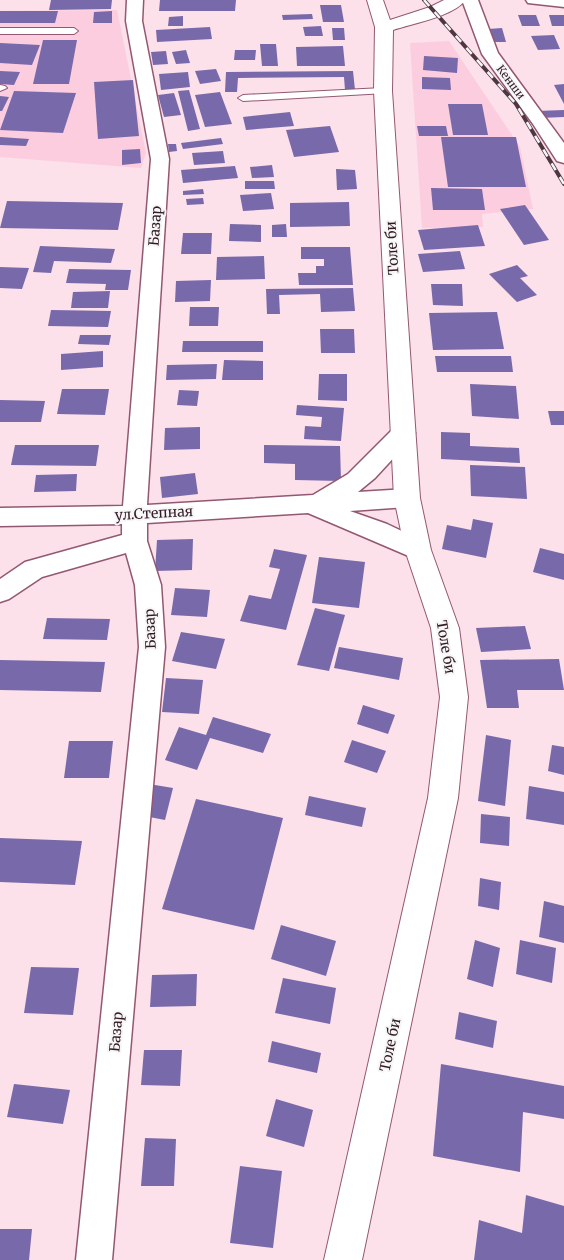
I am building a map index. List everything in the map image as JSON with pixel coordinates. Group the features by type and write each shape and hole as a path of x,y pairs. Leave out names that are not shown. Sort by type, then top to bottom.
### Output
{"main road":[{"name":"Толе би","path":"343,1260 443,798 454,697 445,628 418,550 407,498 383,92 384,27 375,0"},
{"path":"384,27 436,11 458,0"}],"street":[{"name":"Базар","path":"94,1260 152,647 148,586 135,542 134,515 160,159 134,21 135,0"},
{"name":"Кенши","path":"470,0 490,54 541,122 564,157"},
{"path":"534,0 564,2"},
{"path":"307,504 336,495 362,477 403,433"},
{"name":"ул.Степная","path":"0,517 134,515 407,498"},
{"name":"ул.Степная","path":"307,504 378,531 418,550"},
{"path":"0,592 34,569 135,542"}],"lane":[{"path":"0,31 74,31"},
{"path":"244,98 383,92"}],"shaded area":[{"path":"117,10 146,153 141,168 0,157 0,11"},
{"path":"449,41 520,147 533,209 482,214 483,227 422,228 410,43"}],"building":[{"path":"51,0 112,0 111,9 49,10"},
{"path":"160,0 236,0 235,11 159,11"},
{"path":"320,5 341,5 344,22 323,22"},
{"path":"0,11 58,11 55,23 0,23"},
{"path":"112,11 112,23 93,23 94,12"},
{"path":"312,14 313,19 283,20 282,15"},
{"path":"518,15 536,15 540,26 522,26"},
{"path":"549,15 564,15 564,26 552,26"},
{"path":"183,16 183,26 168,26 169,17"},
{"path":"321,26 323,36 305,36 303,27"},
{"path":"210,27 212,39 157,42 156,30"},
{"path":"332,28 344,28 345,40 333,40"},
{"path":"502,28 506,42 492,42 488,29"},
{"path":"554,35 560,49 538,50 531,36"},
{"path":"43,40 77,40 69,84 33,84"},
{"path":"0,43 40,45 32,65 0,63"},
{"path":"260,44 276,44 278,66 262,66"},
{"path":"343,46 345,66 297,66 296,47"},
{"path":"186,50 190,63 176,64 172,52"},
{"path":"235,50 256,50 255,60 234,60"},
{"path":"166,51 168,64 153,65 151,52"},
{"path":"424,56 458,58 457,73 423,70"},
{"path":"216,69 221,81 200,84 195,71"},
{"path":"0,71 20,72 14,85 0,84"},
{"path":"353,71 355,90 345,90 344,77 238,78 237,92 225,92 226,72"},
{"path":"188,72 190,87 161,90 159,74"},
{"path":"422,77 450,78 451,90 422,89"},
{"path":"133,80 139,136 98,139 94,82"},
{"path":"564,84 564,104 554,85"},
{"path":"189,90 200,129 188,131 178,91"},
{"path":"14,91 76,93 63,133 0,130"},
{"path":"220,92 232,124 205,127 195,95"},
{"path":"174,93 181,115 164,117 158,95"},
{"path":"0,96 9,97 2,111 0,111"},
{"path":"448,104 482,104 488,135 453,135"},
{"path":"564,110 564,117 539,118 536,111"},
{"path":"290,112 294,126 246,130 243,117"},
{"path":"330,126 339,152 294,157 286,130"},
{"path":"417,126 446,126 448,136 419,136"},
{"path":"0,137 29,139 26,146 0,145"},
{"path":"441,137 516,137 526,187 448,187"},
{"path":"221,138 223,144 183,149 181,143"},
{"path":"168,144 176,144 177,151 169,152"},
{"path":"140,149 141,163 122,165 122,150"},
{"path":"223,151 225,163 194,165 192,153"},
{"path":"272,165 274,177 252,178 250,167"},
{"path":"235,166 238,178 183,183 181,170"},
{"path":"336,169 355,170 357,189 337,190"},
{"path":"245,181 274,181 275,189 245,189"},
{"path":"431,188 482,189 485,210 433,210"},
{"path":"203,189 204,194 183,195 183,191"},
{"path":"271,193 274,209 243,211 240,195"},
{"path":"203,198 204,204 187,205 186,199"},
{"path":"7,201 123,203 118,230 0,228"},
{"path":"349,202 350,226 290,227 290,203"},
{"path":"525,205 549,240 524,245 500,209"},
{"path":"230,224 261,225 261,242 229,241"},
{"path":"286,224 287,237 272,237 272,225"},
{"path":"478,225 485,246 424,250 418,230"},
{"path":"183,233 212,233 211,254 181,254"},
{"path":"40,246 115,249 111,263 54,261 51,273 33,272"},
{"path":"301,247 350,247 353,285 299,285 298,273 316,273 316,266 324,266 324,259 301,259"},
{"path":"460,251 465,269 423,272 418,254"},
{"path":"264,256 265,279 216,280 217,257"},
{"path":"517,265 528,276 520,278 537,295 517,302 489,274"},
{"path":"0,267 29,268 22,289 0,288"},
{"path":"69,269 131,270 128,290 105,290 106,284 66,283"},
{"path":"211,280 210,301 175,302 176,281"},
{"path":"431,284 462,284 463,306 433,305"},
{"path":"353,288 355,311 321,312 320,294 279,295 280,314 267,314 266,289"},
{"path":"110,291 108,308 71,308 73,292"},
{"path":"190,307 219,307 218,326 189,326"},
{"path":"51,310 111,311 108,327 48,326"},
{"path":"497,312 504,349 433,350 429,313"},
{"path":"320,329 354,329 355,353 321,353"},
{"path":"80,335 111,335 109,345 78,344"},
{"path":"183,341 263,341 263,352 182,352"},
{"path":"103,351 103,367 61,370 61,354"},
{"path":"435,356 511,356 513,372 437,372"},
{"path":"224,360 263,361 263,380 222,380"},
{"path":"217,364 216,379 166,380 167,365"},
{"path":"319,374 347,374 347,401 318,400"},
{"path":"470,384 516,386 519,419 472,416"},
{"path":"62,389 109,389 105,415 57,414"},
{"path":"179,390 199,391 197,406 177,405"},
{"path":"0,400 45,401 41,422 0,422"},
{"path":"297,405 344,408 341,441 304,439 305,426 321,427 322,417 296,415"},
{"path":"548,411 564,411 564,425 551,425"},
{"path":"200,427 200,449 164,450 165,428"},
{"path":"441,432 470,433 470,446 519,448 520,463 441,459"},
{"path":"15,445 99,445 96,466 11,465"},
{"path":"264,445 340,446 341,481 295,480 295,464 264,463"},
{"path":"470,465 525,467 527,499 471,496"},
{"path":"195,473 198,494 162,498 160,477"},
{"path":"77,474 76,491 34,492 36,475"},
{"path":"473,519 493,523 486,558 442,549 447,525 471,530"},
{"path":"193,539 192,570 155,571 157,540"},
{"path":"540,548 564,554 564,580 533,572"},
{"path":"274,549 307,555 286,630 240,621 249,595 271,599 280,569 269,567"},
{"path":"319,557 365,562 359,608 312,603"},
{"path":"175,588 210,590 207,617 171,615"},
{"path":"315,608 345,615 329,671 297,665"},
{"path":"47,618 110,619 107,640 43,639"},
{"path":"525,626 531,649 481,652 476,628"},
{"path":"181,632 225,639 216,669 172,661"},
{"path":"339,647 403,658 399,680 334,668"},
{"path":"559,659 564,690 517,690 519,708 487,708 480,660"},
{"path":"0,660 105,662 101,692 0,690"},
{"path":"166,678 203,680 199,714 162,712"},
{"path":"363,705 395,715 388,734 357,724"},
{"path":"213,717 271,734 263,753 210,738 197,770 165,760 179,727 206,735"},
{"path":"486,735 511,740 505,806 478,801"},
{"path":"352,740 386,751 377,773 344,762"},
{"path":"69,741 113,741 109,778 64,778"},
{"path":"552,745 564,747 564,775 548,771"},
{"path":"149,784 173,788 165,820 139,815"},
{"path":"529,786 564,792 564,825 526,819"},
{"path":"309,796 366,808 362,827 305,815"},
{"path":"196,799 283,818 254,930 162,909"},
{"path":"481,814 510,817 509,846 480,843"},
{"path":"0,838 82,841 75,885 0,882"},
{"path":"480,878 501,882 499,910 478,906"},
{"path":"544,901 564,906 564,943 539,937"},
{"path":"281,925 336,941 326,976 271,959"},
{"path":"475,940 500,948 493,987 467,979"},
{"path":"520,940 556,948 552,983 516,974"},
{"path":"31,967 79,968 73,1015 24,1013"},
{"path":"197,974 196,1006 150,1007 152,975"},
{"path":"283,978 336,988 330,1024 275,1013"},
{"path":"459,1012 497,1021 493,1048 455,1039"},
{"path":"272,1041 321,1053 317,1073 268,1062"},
{"path":"144,1050 182,1050 180,1086 141,1085"},
{"path":"441,1064 564,1086 564,1119 523,1112 520,1172 433,1156"},
{"path":"14,1084 70,1090 63,1124 7,1117"},
{"path":"276,1099 313,1110 304,1147 266,1136"},
{"path":"145,1138 176,1139 174,1186 141,1186"},
{"path":"240,1166 282,1171 273,1248 230,1243"},
{"path":"526,1195 564,1206 564,1260 474,1260 479,1220 522,1233"},
{"path":"0,1229 32,1229 29,1260 0,1260"}],"railway":[{"path":"424,0 516,104 564,184"}]}
